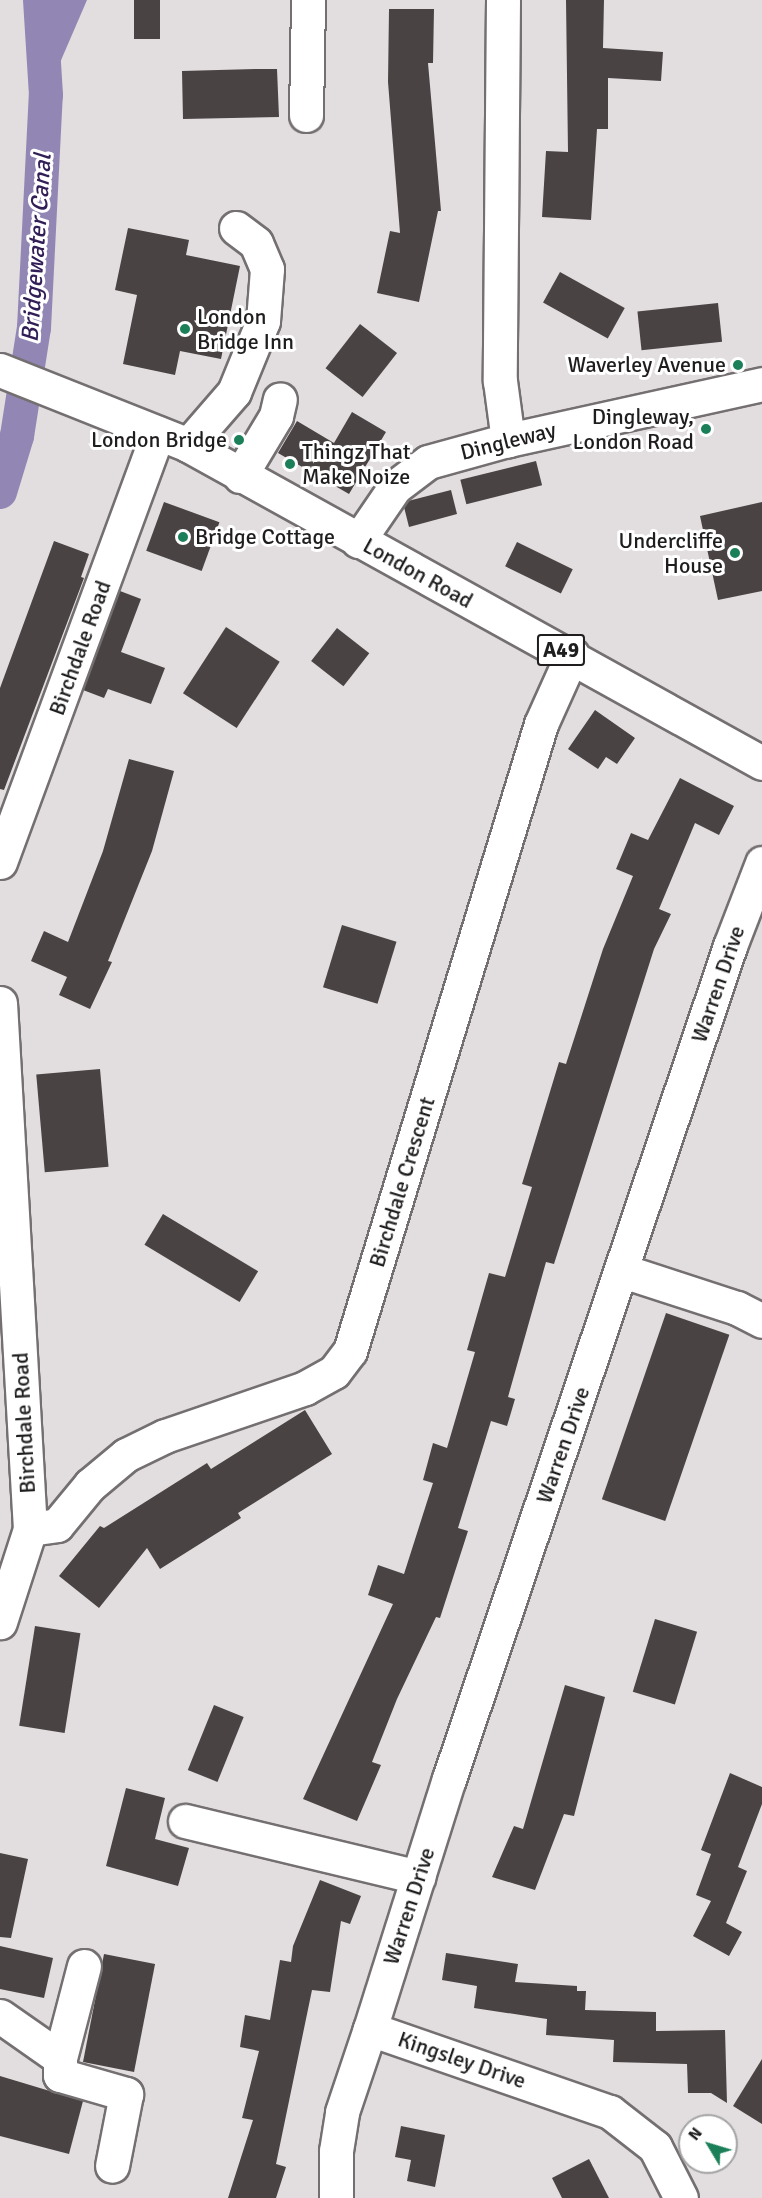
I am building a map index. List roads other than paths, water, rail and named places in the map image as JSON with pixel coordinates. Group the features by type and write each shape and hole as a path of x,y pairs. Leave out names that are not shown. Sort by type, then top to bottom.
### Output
{"main road":[{"path":"306,115 308,0"},
{"path":"503,0 500,381 508,440"},
{"path":"188,445 234,392 263,321 267,269 256,243 236,228"},
{"name":"London Road","path":"0,370 188,445 358,541 572,655 762,763"},
{"name":"Dingleway","path":"358,541 395,487 428,462 508,440 762,384"},
{"path":"240,476 276,416 280,399"},
{"name":"Birchdale Road","path":"0,862 158,433"},
{"name":"Birchdale Crescent","path":"30,1529 57,1525 90,1485 126,1455 165,1436 305,1388 334,1372 350,1352 541,724 572,655"},
{"name":"Warren Drive","path":"370,2029 418,1877 623,1271 730,946 762,862"},
{"name":"Birchdale Road","path":"0,1003 0,1045 30,1529 0,1622"},
{"path":"623,1271 737,1308 762,1321"},
{"path":"185,1821 418,1877"},
{"path":"84,1966 60,2058 60,2075 126,2094 112,2166"},
{"path":"0,2016 60,2058"},
{"name":"Kingsley Drive","path":"336,2198 336,2151 342,2112 370,2029 610,2112 655,2147 681,2198"}],"waterway":[{"name":"Bridgewater Canal","path":"0,492 17,436 34,328 46,95 40,0"}],"place":[{"name":"London Bridge Inn","path":"185,329"},
{"name":"Waverley Avenue","path":"738,365"},
{"name":"Dingleway, London Road","path":"706,429"},
{"name":"London Bridge","path":"239,440"},
{"name":"Thingz That Make Noize","path":"290,464"},
{"name":"Bridge Cottage","path":"183,537"},
{"name":"Undercliffe House","path":"735,553"}]}
